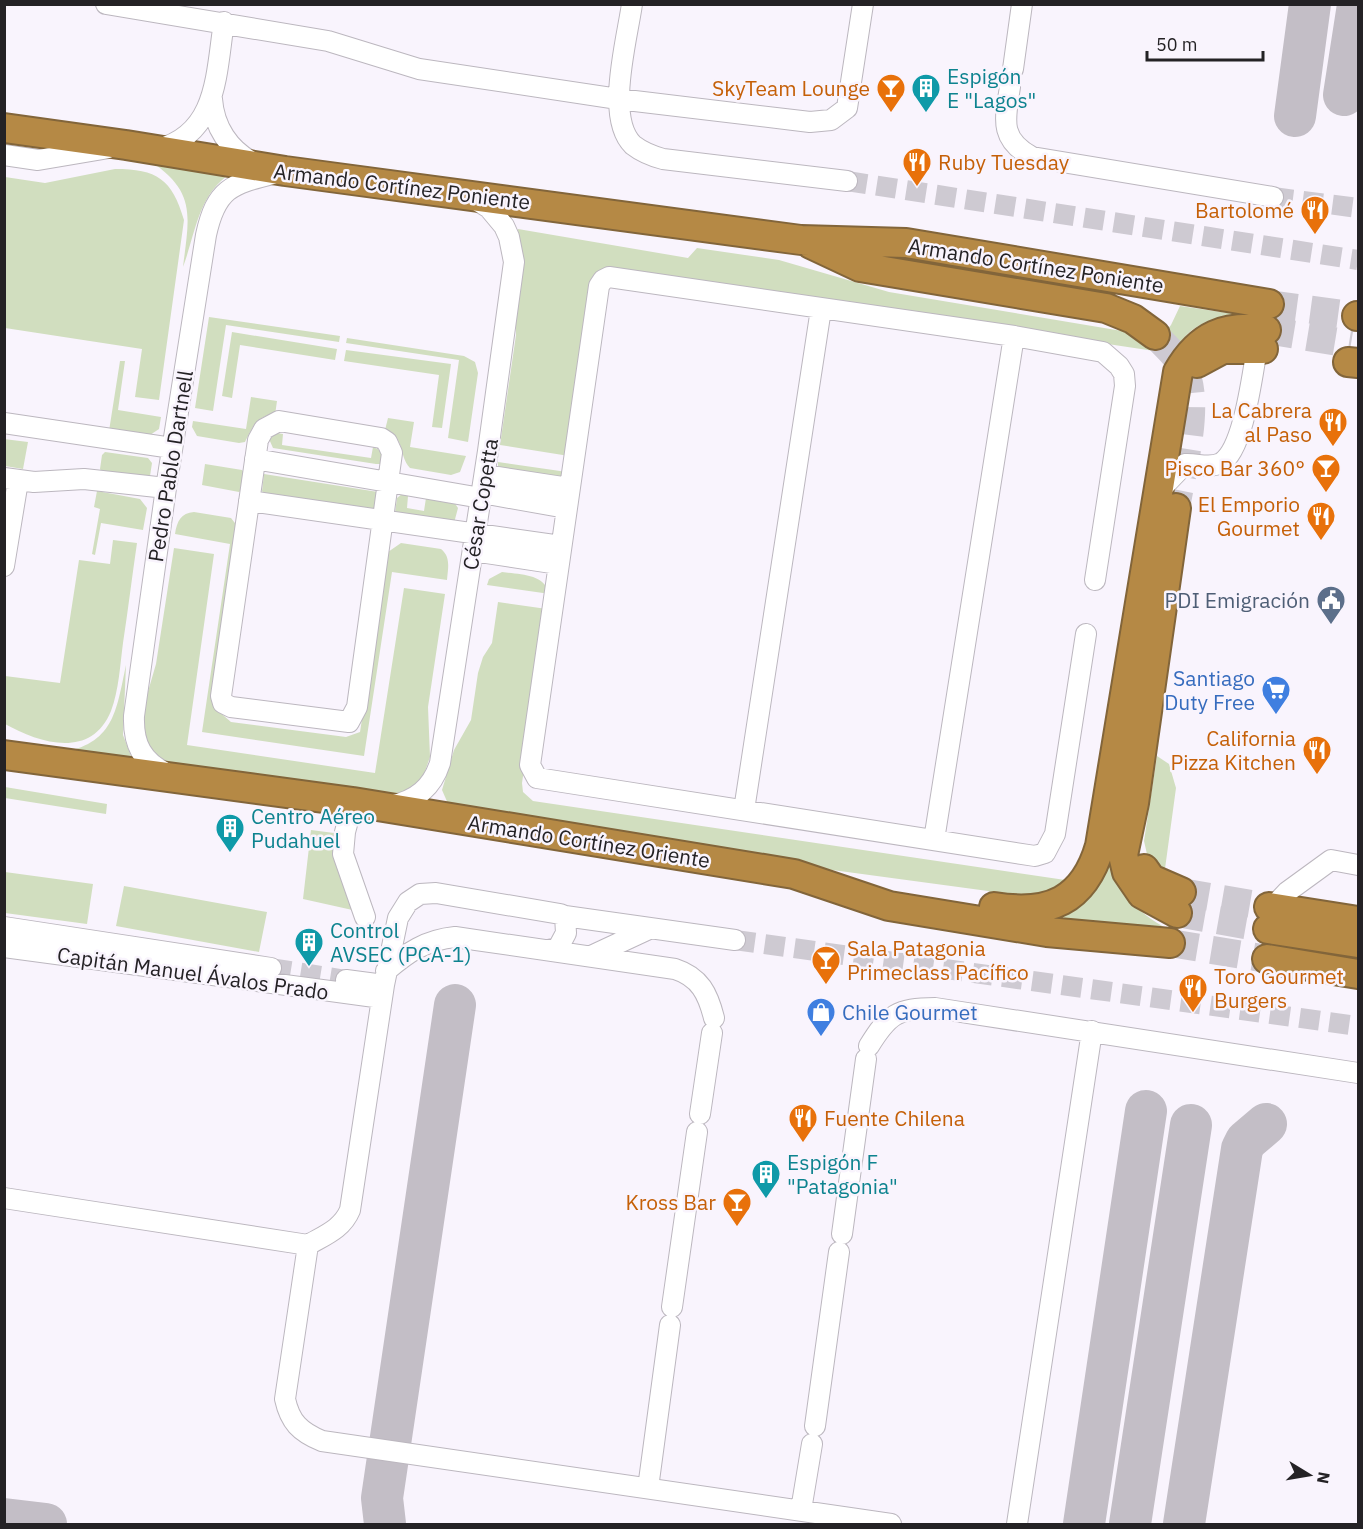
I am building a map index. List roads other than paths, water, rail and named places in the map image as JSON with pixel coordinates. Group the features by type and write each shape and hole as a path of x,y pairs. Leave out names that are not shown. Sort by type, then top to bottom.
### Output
{"highway":[{"name":"Armando Cortínez Poniente","path":"4,128 273,169 458,192 801,240 906,243 1264,333"},
{"name":"Armando Cortínez Poniente","path":"801,240 860,267 1106,308 1133,320 1155,335"},
{"path":"1179,903 1142,894 1127,872 1123,855 1134,803 1166,502 1172,398 1178,372 1187,356 1201,343 1217,333 1232,328 1264,333"},
{"path":"794,874 1018,911 1042,909 1057,904 1081,885 1094,868 1101,846 1166,502"},
{"name":"Armando Cortínez Oriente","path":"4,755 353,802 794,874 889,906 1047,932 1170,943"},
{"path":"1270,914 1359,921"},
{"path":"1270,914 1359,943"},
{"path":"1268,959 1359,974"}],"street":[{"path":"106,4 172,9 224,22 328,41 419,69 618,99 810,122 831,120 847,108 863,4"},
{"path":"632,4 618,99 621,125 628,139 647,154 663,159 847,181"},
{"path":"1022,4 1005,123 1013,144 1032,157 1273,197"},
{"path":"156,150 175,145 191,134 204,118 211,97 224,22"},
{"path":"211,97 213,112 228,144 242,157 273,169"},
{"path":"4,155 38,160 126,145"},
{"name":"Pedro Pablo Dartnell","path":"188,781 171,776 148,763 138,748 133,729 166,488 206,235 214,207 226,190 273,169"},
{"name":"César Copetta","path":"381,807 413,799 429,785 437,772 475,542 514,262 509,237 497,216 480,201 458,192"},
{"path":"1086,634 1052,845 1045,853 1035,856 537,778 530,765 599,286 609,277 1014,336 1103,352 1112,358 1124,374 1124,397 1095,580"},
{"path":"744,810 821,309"},
{"path":"1166,502 1185,464 1212,466 1225,459 1239,433 1264,333"},
{"path":"934,840 1014,336"},
{"path":"279,422 292,423 381,438 387,442 392,453 390,481 360,691 353,718 349,722 231,707 223,703 221,696 255,459 258,440 264,429 279,422"},
{"path":"4,423 172,448"},
{"path":"255,459 390,481 483,489 569,488"},
{"path":"4,566 11,479 84,478 166,488"},
{"path":"483,489 566,508"},
{"path":"249,501 384,520 475,542 560,555"},
{"path":"4,743 36,760"},
{"path":"353,802 345,832 344,854 365,917"},
{"path":"1270,914 1287,892 1331,860 1359,865"},
{"path":"4,1198 308,1245 338,1228 346,1221 350,1210 384,985 399,918 408,902 420,894 436,892 556,912 586,920 735,940"},
{"path":"548,950 558,948 564,940 567,924 565,916"},
{"path":"586,920 579,924 573,932 573,939 589,956"},
{"name":"Capitán Manuel Ávalos Prado","path":"4,927 271,968"},
{"path":"589,956 605,952 649,929"},
{"path":"384,985 415,948 442,938 455,937 684,972 693,976 706,993 713,1026 648,1488"},
{"name":"Capitán Manuel Ávalos Prado","path":"4,947 301,988 384,985"},
{"path":"177,971 205,959 222,976"},
{"name":"Capitán Manuel Ávalos Prado","path":"346,980 384,985"},
{"path":"801,1510 868,1052 885,1019 915,1008 968,1012 1359,1073"},
{"path":"1017,1524 1092,1031"},
{"path":"308,1245 285,1399 288,1413 295,1425 309,1436 322,1441 891,1524"}],"tunnel":[{"path":"847,181 1358,260"},
{"path":"1273,197 1358,208"},
{"path":"1269,304 1357,316"},
{"path":"1266,330 1351,344"},
{"path":"1155,335 1186,372 1191,394 1188,444 1176,508"},
{"path":"1181,892 1269,907"},
{"path":"1177,913 1268,929"},
{"path":"735,940 1358,1026"},
{"path":"1170,943 1267,959"},
{"path":"271,968 346,980"}],"place":[{"name":"SkyTeam Lounge","path":"891,114"},
{"name":"Espigón E \"Lagos\"","path":"926,114"},
{"name":"Ruby Tuesday","path":"917,188"},
{"name":"Bartolomé","path":"1315,236"},
{"name":"La Cabrera al Paso","path":"1333,448"},
{"name":"Pisco Bar 360°","path":"1326,494"},
{"name":"El Emporio Gourmet","path":"1321,542"},
{"name":"PDI Emigración","path":"1331,626"},
{"name":"Santiago Duty Free","path":"1276,716"},
{"name":"California Pizza Kitchen","path":"1317,776"},
{"name":"Centro Aéreo Pudahuel","path":"230,854"},
{"name":"Control AVSEC (PCA-1)","path":"309,968"},
{"name":"Sala Patagonia Primeclass Pacífico","path":"826,986"},
{"name":"Toro Gourmet Burgers","path":"1193,1014"},
{"name":"Chile Gourmet","path":"821,1038"},
{"name":"Fuente Chilena","path":"803,1144"},
{"name":"Espigón F \"Patagonia\"","path":"766,1200"},
{"name":"Kross Bar","path":"737,1228"}]}
